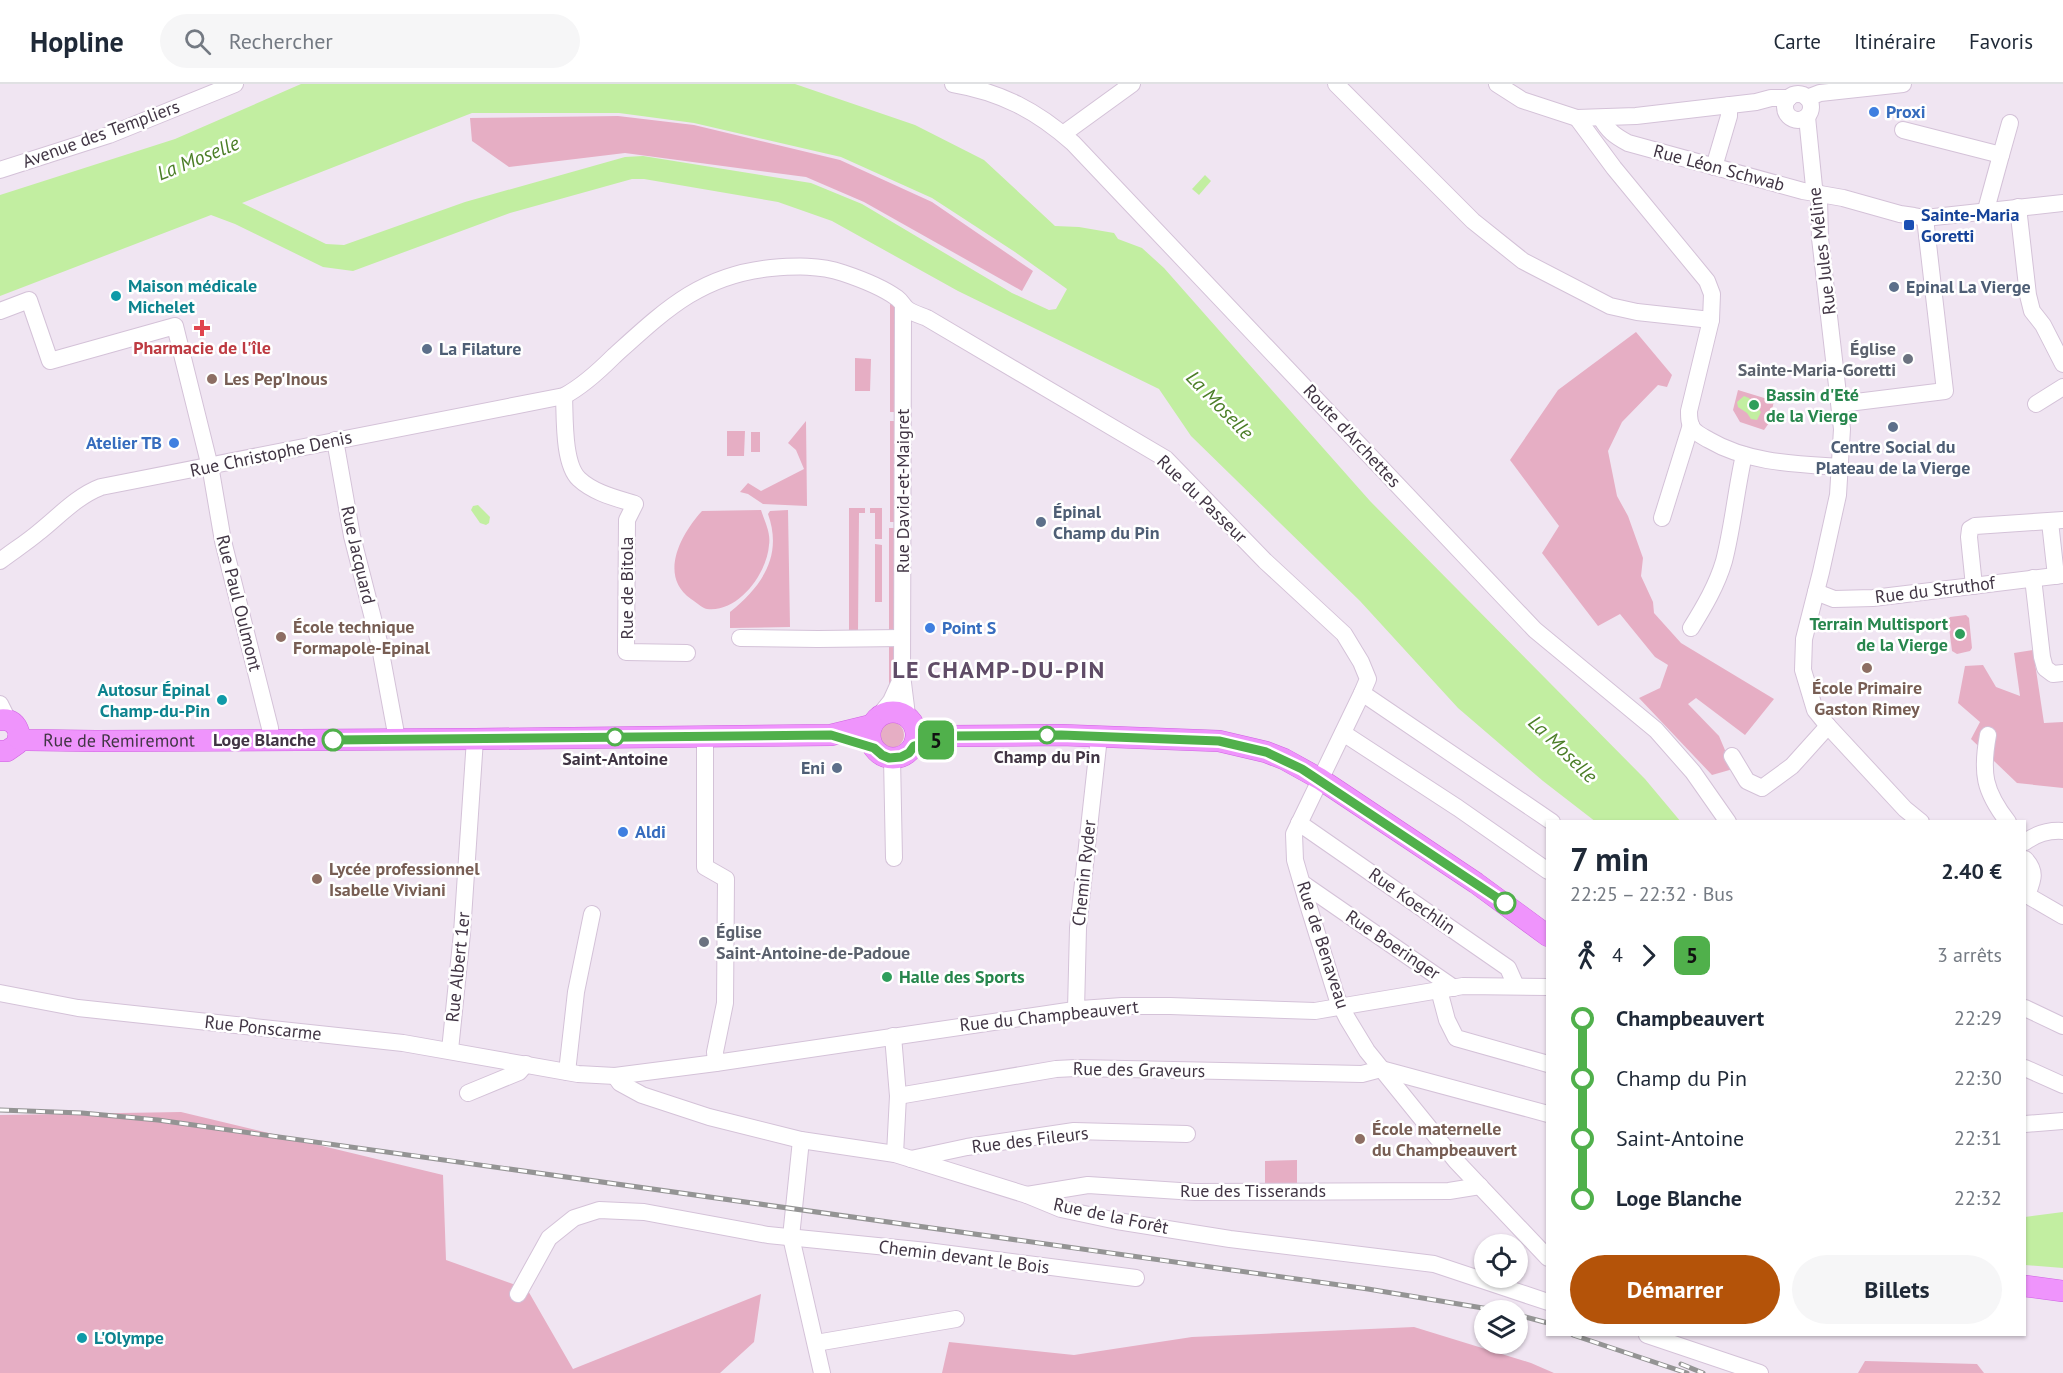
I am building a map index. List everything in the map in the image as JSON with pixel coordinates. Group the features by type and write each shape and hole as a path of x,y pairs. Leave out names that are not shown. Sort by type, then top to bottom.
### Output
{"main road":[{"path":"912,729 909,753 901,757 892,758 882,755 874,748 869,736 875,721 889,711 899,712 912,729 950,736 1219,741 1244,746 1284,759 1320,780 1476,883 1546,935"},
{"path":"0,751 12,748 19,738 17,727 3,715"},
{"name":"Rue de Remiremont","path":"19,738 96,741 831,735 875,721"},
{"name":"Rue de Remiremont","path":"831,735 874,748"},
{"path":"2026,1286 2063,1291"}],"street":[{"name":"Avenue des Templiers","path":"0,170 109,135 235,84"},
{"name":"Route d'Archettes","path":"953,84 1009,99 1034,113 1063,134 1535,630 1656,730 1693,772 1727,820"},
{"path":"1063,134 1132,84"},
{"path":"1336,84 1473,221 1523,261 1610,306 1637,312 1711,320"},
{"path":"1497,84 1522,100 1577,118 1636,116 1756,102 1771,98 1799,109 1839,92 1903,84"},
{"path":"1714,167 1729,116 1729,105"},
{"name":"Rue Jules Méline","path":"1799,109 1802,131 1808,136 1819,198 1820,238 1842,429 1838,495 1804,639 1803,670 1815,710 1827,726 1919,820"},
{"path":"1577,118 1614,168 1707,281 1712,294 1711,320 1689,411 1694,430 1720,447 1744,455 1792,463 1841,467"},
{"name":"Rue Léon Schwab","path":"1601,118 1608,130 1628,143 1900,214 1925,218 2063,203"},
{"path":"1988,211 1989,196 2010,123"},
{"path":"1903,130 2001,156"},
{"path":"2018,207 2028,295 2032,311 2043,325 2063,364"},
{"path":"1840,404 1945,391 1925,218"},
{"path":"564,396 587,381 675,302 731,275 752,270 797,266 817,267 843,273 874,286 898,299 903,306"},
{"name":"Rue Paul Oulmont","path":"0,311 28,300 50,361 175,326 209,466 223,541 270,728 271,740"},
{"name":"Rue David-et-Maigret","path":"903,306 902,675 912,729"},
{"name":"Rue du Passeur","path":"903,306 908,311 927,318 1166,459 1265,561 1344,634 1361,662 1368,679 1320,780"},
{"path":"2036,404 2063,387"},
{"name":"Rue Christophe Denis","path":"0,561 100,487 564,396"},
{"name":"Rue de Bitola","path":"564,396 569,459 576,477 589,487 635,504 627,520 626,652 687,653"},
{"path":"1662,518 1691,425"},
{"name":"Rue Jacquard","path":"335,440 352,536 379,642 397,739"},
{"path":"1691,628 1724,562 1744,455"},
{"path":"1974,586 1970,529 1975,526 2057,521"},
{"name":"Rue du Struthof","path":"1816,592 1834,599 1874,598 2059,575 2057,521"},
{"path":"2033,578 2045,668 2053,674 2063,674"},
{"path":"740,638 902,638"},
{"name":"Rue David-et-Maigret","path":"875,721 891,701 902,675"},
{"path":"1362,693 1549,820"},
{"path":"1732,756 1747,781 1762,788 1792,766 1827,726"},
{"path":"1343,733 1545,863"},
{"path":"1988,735 1984,760 1986,782 1996,807 2006,820"},
{"path":"705,736 705,867 726,879 725,1003 716,1052 717,1063"},
{"name":"Chemin Ryder","path":"1076,1010 1078,928 1099,737"},
{"name":"Rue Albert 1er","path":"450,1050 462,933 475,739"},
{"path":"892,758 894,858"},
{"name":"Rue de Benaveau","path":"1320,780 1294,834 1294,849 1337,998 1367,1051 1381,1069 1456,1161 1546,1256"},
{"name":"Rue Koechlin","path":"1299,823 1508,968 1516,986"},
{"path":"2026,841 2052,830 2063,831"},
{"path":"2026,860 2032,867 2034,877 2026,894 2063,916"},
{"name":"Rue Boeringer","path":"1302,883 1447,989"},
{"path":"567,1072 576,992 592,914"},
{"name":"Rue du Champbeauvert","path":"588,1075 615,1076 717,1063 1076,1010 1141,1006 1315,1011 1447,989 1491,985 1546,987"},
{"path":"1447,989 1447,1020 1456,1038 1546,1063"},
{"name":"Rue Ponscarme","path":"0,993 78,1008 403,1042 588,1075"},
{"path":"2026,1008 2063,1026"},
{"path":"893,1036 903,1157"},
{"path":"468,1093 519,1072 526,1064"},
{"path":"2026,1068 2063,1085"},
{"name":"Rue des Graveurs","path":"898,1096 1066,1069 1362,1074 1381,1069"},
{"path":"1381,1069 1546,1113"},
{"name":"Rue de la Forêt","path":"615,1076 620,1083 642,1095 710,1118 801,1140 903,1157 1027,1195 1061,1209 1117,1221 1230,1239 1434,1264 1546,1301"},
{"path":"2026,1124 2063,1121"},
{"name":"Rue des Fileurs","path":"903,1157 1074,1131 1188,1134"},
{"path":"801,1140 791,1237 822,1373"},
{"name":"Rue des Tisserands","path":"1027,1195 1088,1185 1195,1192 1449,1191 1480,1186"},
{"name":"Chemin devant le Bois","path":"518,1294 549,1238 574,1218 599,1210 644,1212 768,1235 927,1251 1136,1278"},
{"path":"816,1343 956,1319"},
{"path":"1650,1336 1760,1373"}],"shaded area":[{"path":"618,116 694,125 840,160 932,202 1033,271 1022,291 864,202 806,177 625,153 509,167 472,141 470,118"},
{"path":"890,302 896,306 897,412 890,412"},
{"path":"1636,332 1672,375 1667,387 1658,385 1622,422 1608,451 1617,496 1628,516 1643,558 1641,576 1653,602 1654,613 1681,643 1774,699 1745,735 1696,698 1688,704 1719,736 1733,769 1712,775 1639,698 1660,688 1668,665 1655,657 1620,614 1598,626 1542,553 1559,526 1510,460 1558,390"},
{"path":"855,358 871,359 870,391 855,391"},
{"name":"Bassin d'Eté de la Vierge","path":"1738,390 1774,401 1769,423 1764,430 1740,422 1733,410"},
{"path":"806,421 807,506 763,504 748,494 740,492 748,483 761,491 804,469 796,450 788,443"},
{"path":"890,421 897,421 897,522 890,522"},
{"path":"727,431 745,431 744,456 727,456"},
{"path":"751,432 760,432 760,452 751,452"},
{"path":"849,508 865,508 865,513 859,513 858,631 849,631"},
{"path":"870,508 882,508 882,539 875,539 875,513 870,513"},
{"path":"761,510 769,541 767,556 757,579 740,598 718,609 707,609 691,599 681,590 674,567 681,543 694,520 702,511"},
{"path":"788,510 790,627 730,628 730,612 752,592 767,569 771,557 773,543 768,514 770,511"},
{"path":"889,528 897,528 897,632 889,632"},
{"path":"875,544 882,545 882,602 875,602"},
{"name":"Terrain Multisport de la Vierge","path":"1966,615 1969,618 1972,648 1970,651 1957,654 1952,651 1948,620 1950,617"},
{"path":"889,643 897,643 896,675 889,685"},
{"path":"2033,650 2044,723 2063,722 2063,788 2017,783 1971,739 1980,722 1958,703 1965,666 1983,665 1996,687 2020,696 2014,653"},
{"path":"891,722 901,725 904,735 901,745 891,748 881,745 878,735 881,725"},
{"path":"181,1112 443,1175 446,1260 527,1289 573,1369 761,1294 754,1342 720,1373 0,1373 0,1115"},
{"path":"1297,1160 1297,1185 1265,1186 1265,1161"},
{"path":"1414,1327 1474,1345 1474,1354 1502,1354 1554,1373 942,1373 949,1342 1074,1355 1192,1337"},
{"path":"1865,1361 1977,1364 1984,1373 1858,1373"}],"water":[{"name":"La Moselle","path":"301,84 795,84 915,125 984,160 1055,226 1079,227 1114,233 1118,239 1142,248 1164,268 1370,501 1645,779 1679,820 1593,820 1543,781 1458,708 1360,601 1191,436 1159,389 958,291 832,221 778,202 644,179 632,179 510,213 353,271 323,267 235,224 211,215 0,296 0,195 175,139","holes":["472,113 619,113 694,123 841,157 932,198 1067,289 1056,309 1049,310 1012,293 862,204 811,183 643,156 625,157 465,202 344,245 326,244 242,203"]},
{"path":"1205,175 1211,181 1199,195 1192,189"},
{"path":"1744,396 1749,398 1761,412 1757,420 1751,419 1738,407 1737,402"},
{"path":"478,505 490,517 486,525 480,523 471,510 473,506"},
{"path":"2063,1212 2063,1268 2026,1265 2026,1217"}],"railway":[{"path":"0,1110 82,1113 158,1120 1368,1289 1474,1307"},
{"path":"1528,1318 1546,1322"},
{"path":"1576,1336 1687,1373"},
{"path":"1681,1364 1703,1373"}],"bus line":[{"name":"5","path":"333,740 831,735 874,748 889,758 901,757 909,753 914,746 950,736 1061,735 1219,741 1266,752 1302,769 1505,903"}],"place":[{"name":"Proxi","path":"1874,112"},
{"name":"Sainte-Maria Goretti","path":"1909,225"},
{"name":"Epinal La Vierge","path":"1894,287"},
{"name":"Maison médicale Michelet","path":"116,296"},
{"name":"Pharmacie de l'île","path":"202,328"},
{"name":"La Filature","path":"427,349"},
{"name":"Église Sainte-Maria-Goretti","path":"1908,359"},
{"name":"Les Pep'Inous","path":"212,379"},
{"name":"Bassin d'Eté de la Vierge","path":"1754,405"},
{"name":"Centre Social du Plateau de la Vierge","path":"1893,427"},
{"name":"Atelier TB","path":"174,443"},
{"name":"Épinal Champ du Pin","path":"1041,522"},
{"name":"Point S","path":"930,628"},
{"name":"Terrain Multisport de la Vierge","path":"1960,634"},
{"name":"École technique Formapole-Epinal","path":"281,637"},
{"name":"École Primaire Gaston Rimey","path":"1867,668"},
{"name":"Autosur Épinal Champ-du-Pin","path":"222,700"},
{"name":"Champ du Pin","path":"1047,735"},
{"name":"Saint-Antoine","path":"615,737"},
{"name":"Loge Blanche","path":"333,740"},
{"name":"Eni","path":"837,768"},
{"name":"Aldi","path":"623,832"},
{"name":"Lycée professionnel Isabelle Viviani","path":"317,879"},
{"name":"Église Saint-Antoine-de-Padoue","path":"704,942"},
{"name":"Halle des Sports","path":"887,977"},
{"name":"École maternelle du Champbeauvert","path":"1360,1139"},
{"name":"L'Olympe","path":"82,1338"}],"district":[{"name":"LE CHAMP-DU-PIN","path":"999,670"}]}
